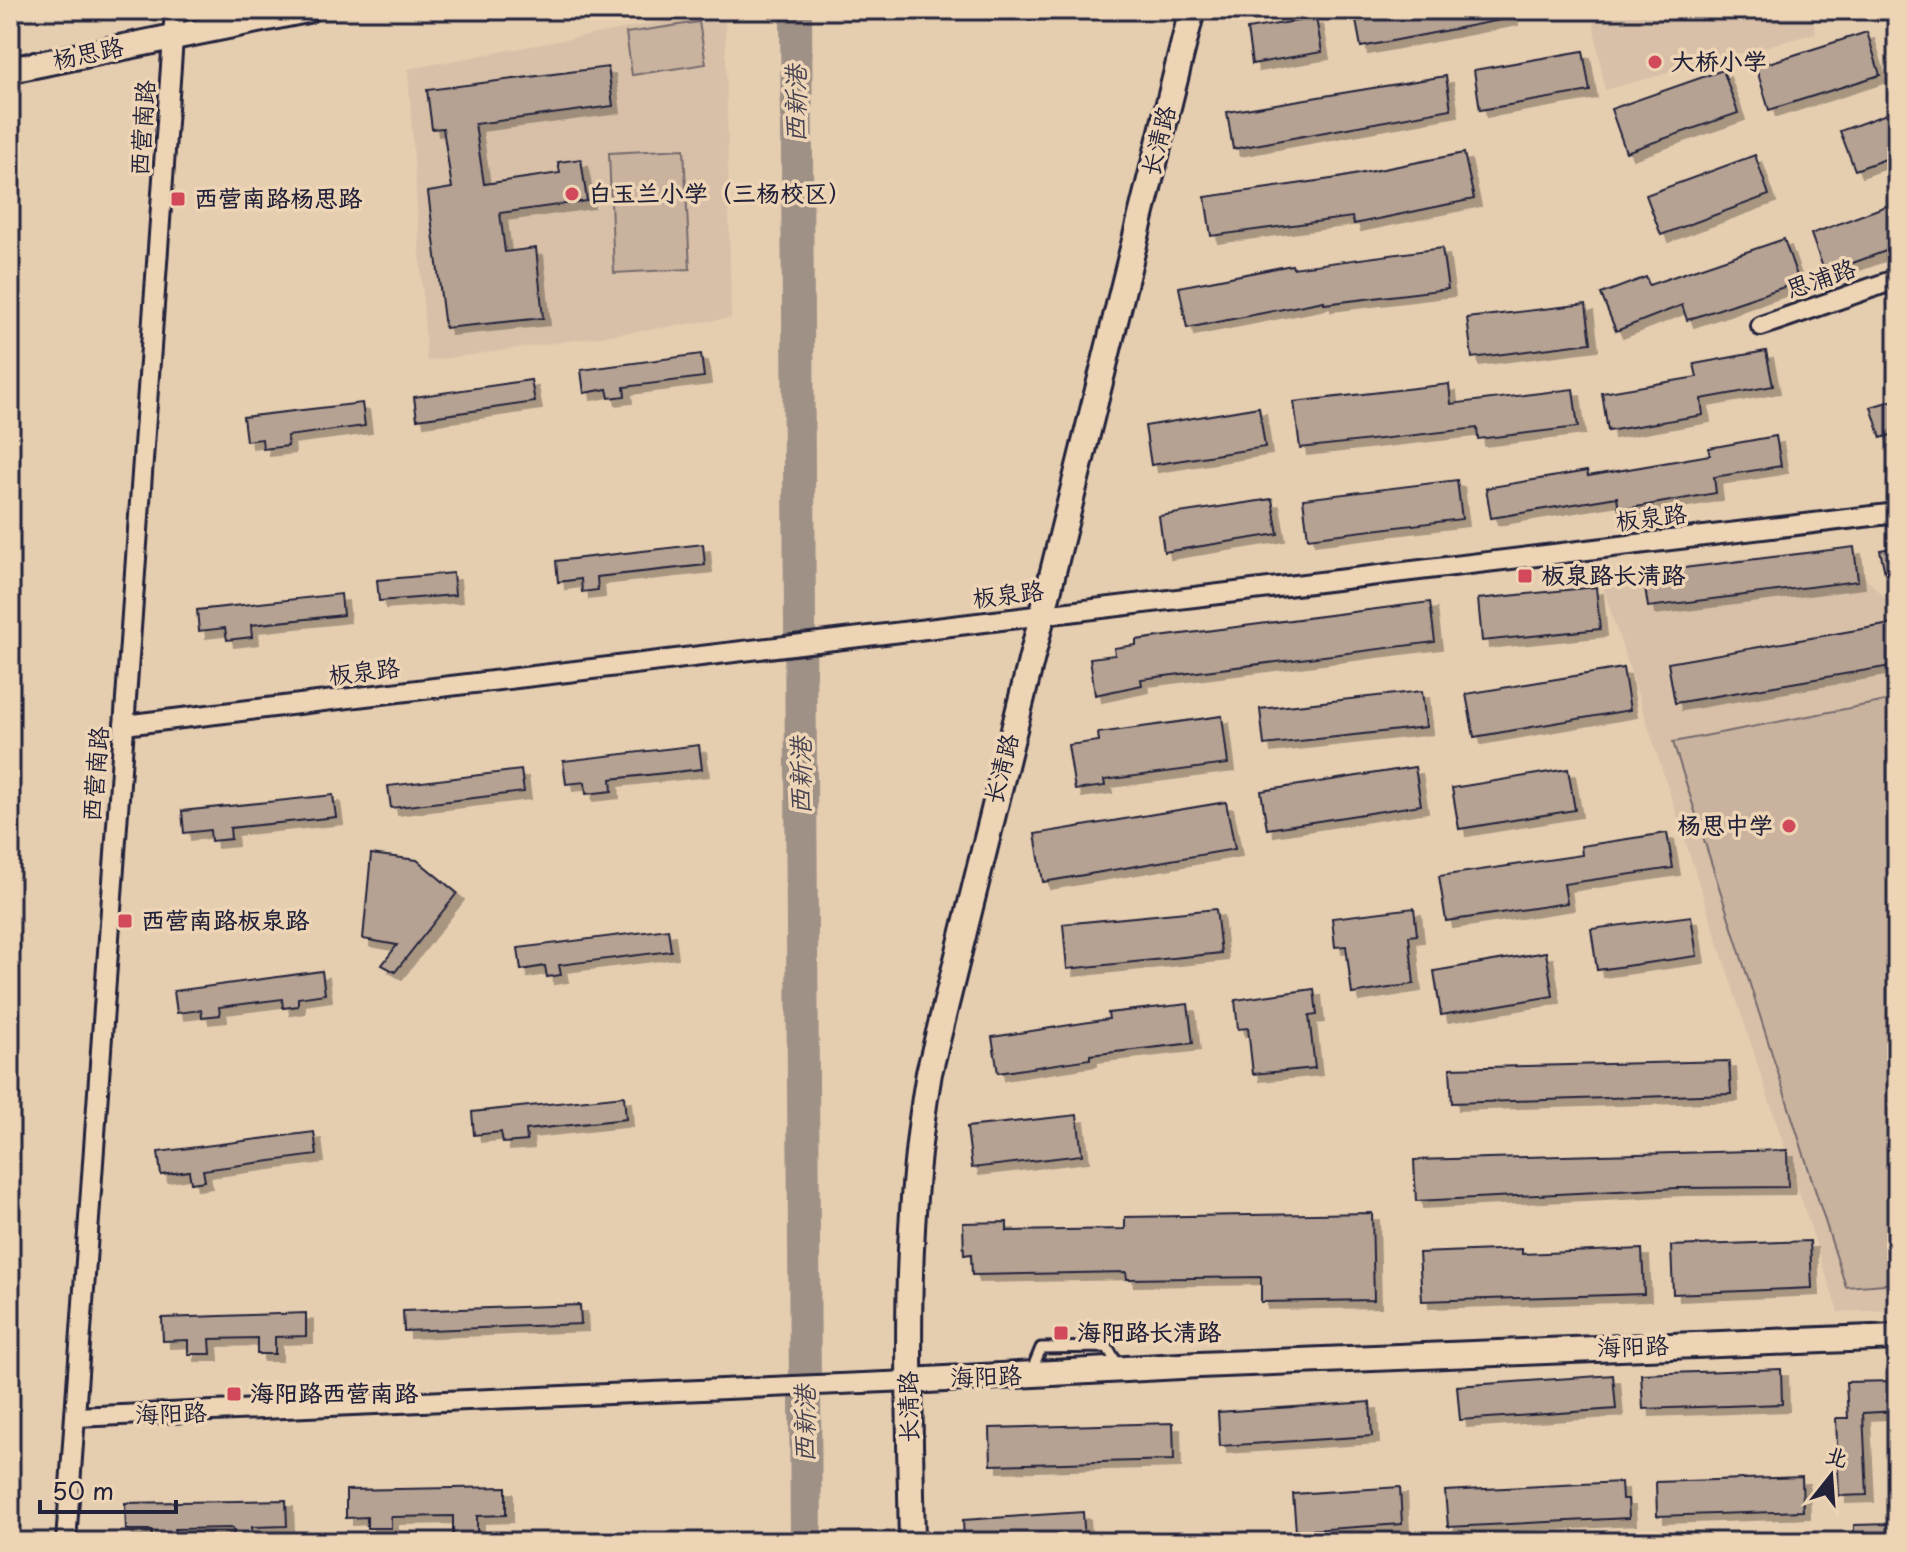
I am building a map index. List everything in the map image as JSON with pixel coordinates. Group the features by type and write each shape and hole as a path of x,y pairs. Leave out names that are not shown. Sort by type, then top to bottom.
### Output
{"main road":[{"name":"杨思路","path":"10,70 307,10"},
{"name":"长清路","path":"912,1542 909,1251 923,1103 941,1015 1192,10"},
{"name":"海阳路","path":"909,1381 1199,1365 1897,1337"}],"street":[{"name":"西营南路","path":"66,1542 175,10"},
{"name":"思浦路","path":"1761,326 1897,279"},
{"name":"板泉路","path":"124,725 1897,513"},
{"name":"海阳路","path":"75,1417 909,1381"}],"shaded area":[{"name":"白玉兰小学（三杨校区）","path":"725,10 731,318 427,361 408,69"},
{"name":"大桥小学","path":"1591,10 1811,10 1816,33 1605,90"},
{"path":"699,22 706,64 632,75 626,33"},
{"path":"684,149 690,269 614,273 609,153"},
{"name":"杨思中学","path":"1836,548 1897,610 1897,1310 1838,1312 1599,575"},
{"path":"1897,699 1897,1283 1846,1287 1673,742"}],"building":[{"path":"1354,10 1510,10 1511,18 1361,47"},
{"path":"1316,18 1322,52 1252,64 1247,29"},
{"path":"1867,32 1880,75 1769,110 1756,67"},
{"path":"1583,51 1590,91 1480,110 1474,70"},
{"path":"608,67 613,106 475,124 484,184 560,173 558,162 581,159 587,201 500,213 505,252 536,248 543,318 445,328 428,192 452,188 443,128 432,129 427,90"},
{"path":"1723,70 1738,113 1626,152 1611,109"},
{"path":"1446,76 1451,109 1233,149 1227,112"},
{"path":"1892,112 1897,127 1897,155 1855,170 1840,131"},
{"path":"1464,153 1474,199 1354,224 1352,217 1211,236 1205,197 1338,178"},
{"path":"1755,155 1769,195 1661,235 1646,195"},
{"path":"1897,202 1897,247 1825,273 1811,234"},
{"path":"1784,239 1799,282 1687,320 1682,305 1616,331 1601,294 1646,277 1649,285"},
{"path":"1442,248 1448,289 1324,304 1324,301 1187,328 1179,287 1292,265 1293,268"},
{"path":"1586,304 1591,343 1472,358 1467,318"},
{"path":"1766,351 1773,386 1701,399 1703,415 1608,431 1602,393 1697,377 1694,364"},
{"path":"701,354 704,377 624,387 625,396 609,398 607,389 584,393 581,370"},
{"path":"531,380 535,402 417,419 414,397"},
{"path":"1449,384 1451,404 1573,389 1578,427 1478,439 1477,428 1300,448 1294,402"},
{"path":"1897,399 1897,433 1881,438 1871,407"},
{"path":"362,403 365,426 287,436 288,446 263,449 262,439 246,441 243,417"},
{"path":"1259,407 1265,447 1151,465 1145,426"},
{"path":"1776,436 1781,466 1714,477 1716,493 1619,510 1617,497 1491,518 1486,488 1587,471 1588,476 1710,455 1709,448"},
{"path":"1457,480 1462,519 1308,538 1303,499"},
{"path":"1272,499 1278,534 1164,552 1159,516"},
{"path":"703,544 705,565 597,577 598,590 582,592 581,579 558,582 556,561"},
{"path":"1854,547 1858,581 1648,607 1643,573"},
{"path":"1897,547 1897,570 1885,573 1880,550"},
{"path":"453,573 455,595 379,601 377,580"},
{"path":"1596,587 1600,629 1482,641 1478,599"},
{"path":"341,594 343,615 251,625 252,637 227,640 225,628 199,631 197,610"},
{"path":"1430,602 1435,642 1141,679 1142,685 1095,695 1090,658 1115,655 1114,648 1136,645 1136,640"},
{"path":"1891,624 1897,665 1675,703 1668,663"},
{"path":"1623,668 1630,710 1474,737 1466,694"},
{"path":"1422,691 1426,727 1264,745 1260,709"},
{"path":"1222,716 1228,764 1104,780 1105,786 1075,790 1068,745 1099,741 1098,733"},
{"path":"699,745 702,769 611,779 612,791 586,794 585,782 566,784 563,761"},
{"path":"1415,767 1421,805 1267,829 1261,791"},
{"path":"1568,769 1575,810 1459,829 1452,788"},
{"path":"521,770 524,792 391,808 388,786"},
{"path":"333,795 336,817 230,828 231,839 211,841 210,830 184,833 182,811"},
{"path":"1226,802 1235,849 1043,882 1035,834"},
{"path":"1667,833 1673,868 1564,884 1567,903 1446,921 1439,876 1582,855 1581,846"},
{"path":"371,854 417,860 457,893 395,972 382,965 397,945 363,939"},
{"path":"1414,908 1417,935 1409,936 1414,984 1352,994 1346,946 1335,947 1332,918"},
{"path":"1216,909 1221,953 1067,969 1063,924"},
{"path":"1691,916 1697,956 1597,970 1591,929"},
{"path":"668,929 671,951 559,965 561,975 547,977 545,966 521,970 518,948"},
{"path":"1546,952 1553,996 1441,1015 1434,971"},
{"path":"322,971 325,994 298,998 298,1006 283,1008 282,999 219,1007 220,1015 202,1017 201,1010 177,1013 174,991"},
{"path":"1314,989 1317,1015 1309,1016 1315,1068 1253,1074 1248,1028 1238,1029 1235,1000"},
{"path":"1188,1004 1193,1043 1090,1055 1090,1059 998,1073 992,1037 1109,1019 1108,1013"},
{"path":"1729,1061 1731,1094 1452,1103 1450,1068"},
{"path":"624,1096 626,1119 526,1130 527,1141 503,1143 501,1132 474,1135 472,1112"},
{"path":"1077,1115 1082,1155 972,1168 967,1127"},
{"path":"314,1132 317,1155 203,1170 205,1181 191,1183 189,1171 161,1175 158,1152"},
{"path":"1787,1150 1788,1187 1678,1188 1416,1201 1414,1160"},
{"path":"1372,1213 1374,1300 1261,1302 1261,1277 1127,1279 1126,1272 972,1275 971,1254 964,1255 963,1223 1007,1222 1007,1231 1125,1229 1125,1217"},
{"path":"1810,1241 1812,1288 1673,1294 1671,1246"},
{"path":"1522,1249 1522,1254 1642,1249 1644,1294 1422,1301 1419,1253"},
{"path":"580,1305 581,1324 404,1331 403,1311"},
{"path":"306,1313 306,1336 275,1337 275,1354 257,1354 257,1338 210,1339 211,1354 188,1354 188,1340 163,1341 162,1318"},
{"path":"1781,1369 1782,1404 1643,1409 1641,1374"},
{"path":"1613,1375 1616,1409 1460,1420 1457,1386"},
{"path":"1897,1381 1897,1411 1863,1413 1867,1495 1839,1496 1836,1418 1848,1418 1846,1382"},
{"path":"1370,1402 1372,1436 1220,1446 1218,1412"},
{"path":"1173,1423 1174,1460 991,1465 990,1428"},
{"path":"1802,1477 1803,1511 1657,1516 1656,1482"},
{"path":"1621,1482 1622,1499 1628,1499 1629,1518 1448,1527 1445,1491"},
{"path":"506,1487 506,1515 477,1516 477,1537 453,1537 453,1516 391,1517 391,1528 367,1528 367,1517 346,1518 346,1490"},
{"path":"1400,1487 1402,1524 1296,1531 1293,1494"},
{"path":"286,1500 287,1526 252,1527 253,1542 234,1542 233,1528 175,1529 175,1542 152,1542 152,1530 126,1530 125,1503"},
{"path":"1083,1512 1085,1542 964,1542 963,1520"},
{"path":"1891,1524 1891,1542 1854,1542 1854,1525"}],"waterway":[{"name":"西新港","path":"796,10 806,1542"}],"place":[{"name":"大桥小学","path":"1655,62"},
{"name":"白玉兰小学（三杨校区）","path":"572,194"},
{"name":"西营南路杨思路","path":"178,199"},
{"name":"板泉路长清路","path":"1525,576"},
{"name":"杨思中学","path":"1789,826"},
{"name":"西营南路板泉路","path":"125,921"},
{"name":"海阳路长清路","path":"1061,1333"},
{"name":"海阳路西营南路","path":"234,1394"}]}
